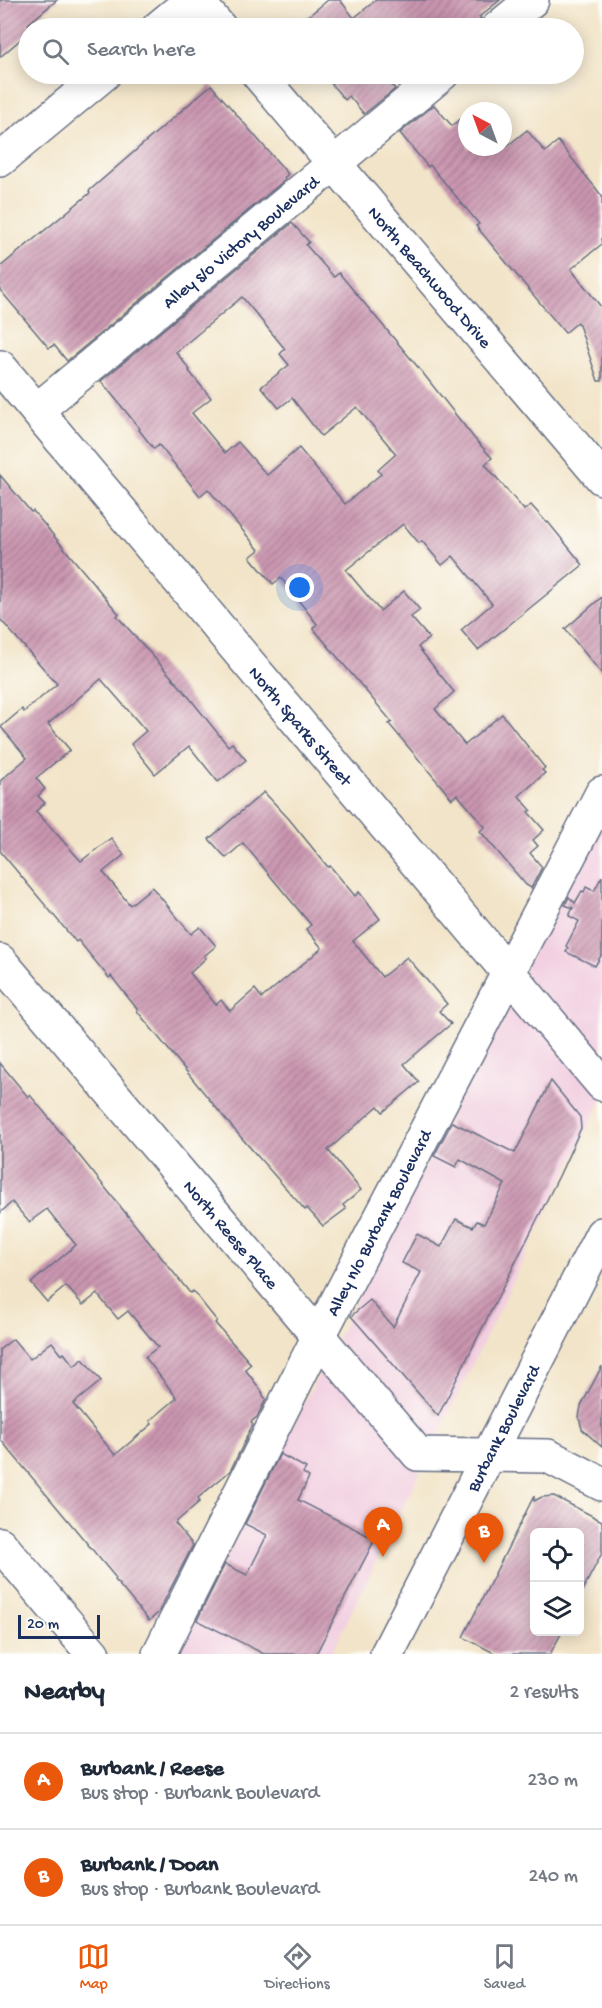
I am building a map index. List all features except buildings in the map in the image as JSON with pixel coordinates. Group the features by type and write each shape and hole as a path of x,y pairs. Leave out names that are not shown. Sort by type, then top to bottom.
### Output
{"street":[{"path":"171,18 194,0 211,18"},
{"path":"510,18 532,0"},
{"path":"0,160 92,84"},
{"name":"North Beachwood Drive","path":"266,84 602,478"},
{"name":"Alley s/o Victory Boulevard","path":"37,410 430,84"},
{"name":"North Sparks Street","path":"0,366 602,1084"},
{"name":"Alley n/o Burbank Boulevard","path":"159,1654 319,1336 602,793"},
{"name":"North Reese Place","path":"0,961 418,1454 548,1456 602,1484"},
{"name":"Burbank Boulevard","path":"387,1654 602,1234"},
{"path":"0,1544 93,1654"}],"shaded area":[{"path":"602,816 602,1099 331,1654 177,1654"}],"place":[{"name":"Burbank / Reese","path":"383,1557"},
{"name":"Burbank / Doan","path":"484,1563"}]}
